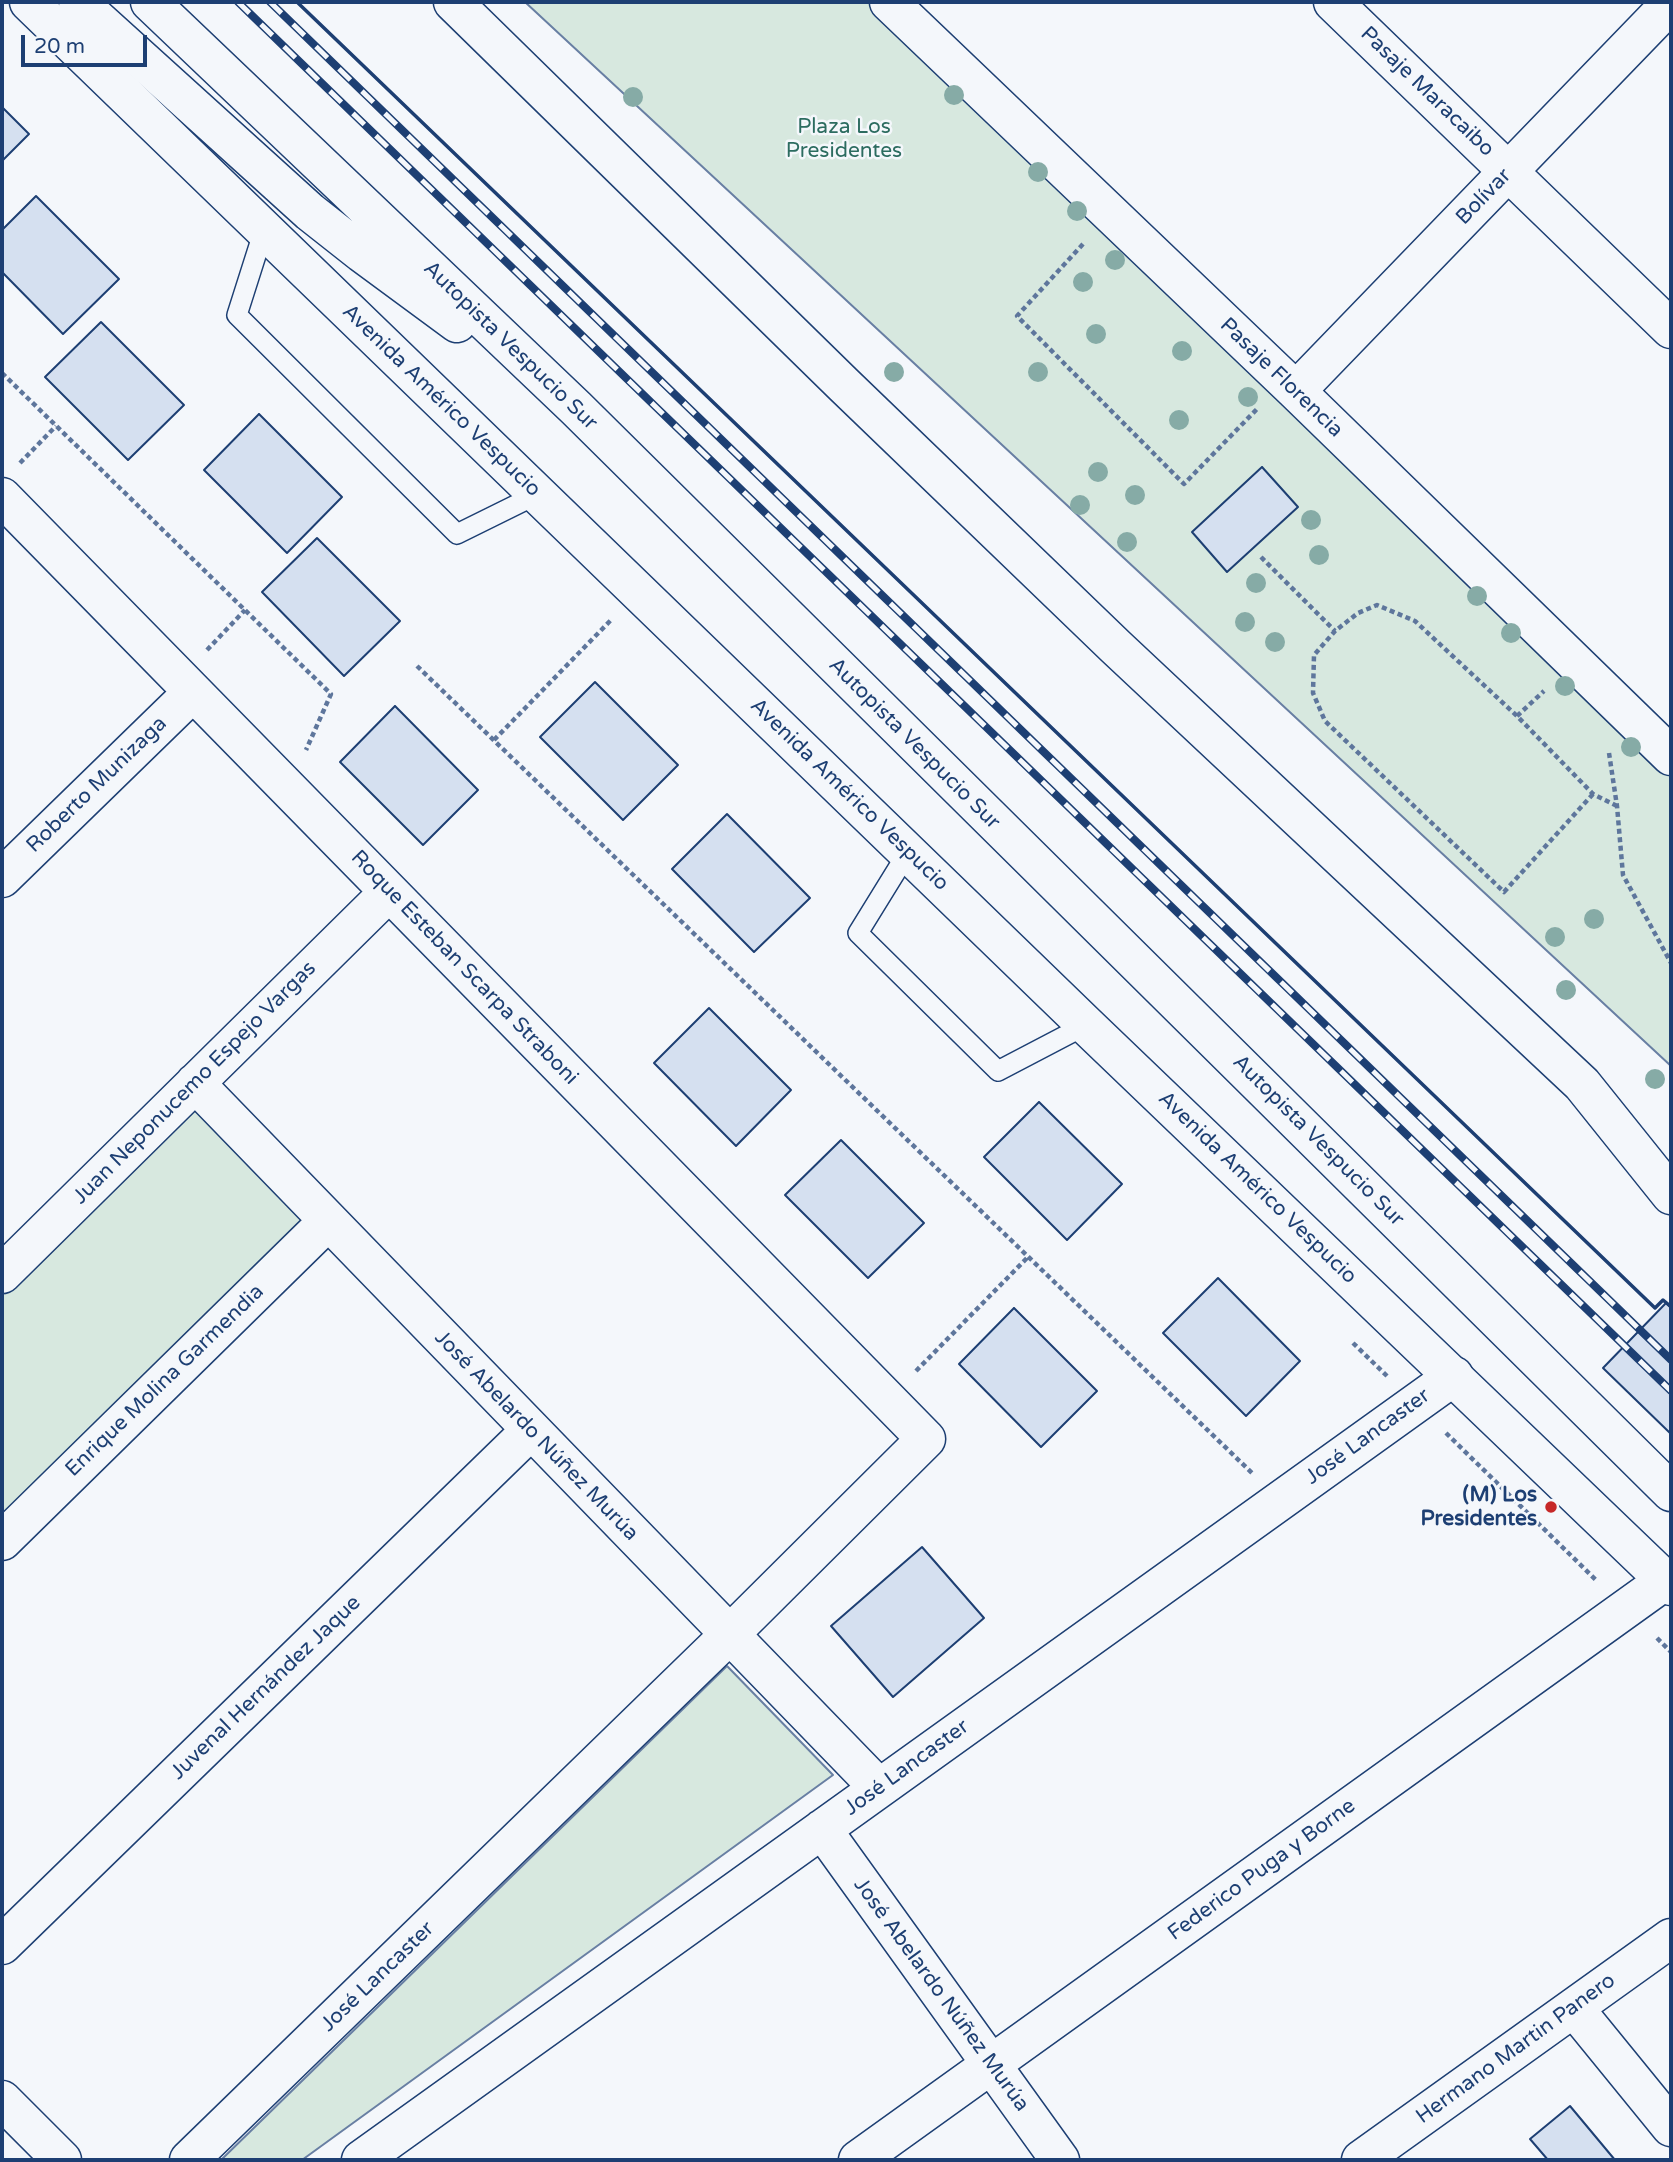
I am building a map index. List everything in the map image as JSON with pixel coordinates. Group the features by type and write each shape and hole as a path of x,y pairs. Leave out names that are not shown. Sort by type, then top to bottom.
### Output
{"main road":[{"name":"Avenida Américo Vespucio","path":"29,2 1086,1025 1668,1583"},
{"path":"78,2 310,212 362,253 576,408"},
{"name":"Autopista Vespucio Sur","path":"150,2 576,408 1671,1492"},
{"path":"453,2 1106,638 1582,1084 1671,1171"},
{"name":"Pasaje Florencia","path":"889,2 1279,398 1671,756"},
{"name":"Pasaje Maracaibo","path":"1333,2 1671,329"},
{"name":"Bolívar","path":"1279,398 1508,172 1671,3"},
{"name":"Roque Esteban Scarpa Straboni","path":"6,485 186,685 926,1439"},
{"name":"Roberto Munizaga","path":"2,878 186,685"},
{"name":"Juan Neponucemo Espejo Vargas","path":"2,1274 389,892"},
{"name":"José Abelardo Núñez Murúa","path":"195,1083 879,1788"},
{"path":"1582,1084 1671,1195"},
{"name":"Enrique Molina Garmendia","path":"2,1541 328,1221"},
{"name":"José Lancaster","path":"361,2160 1454,1376"},
{"name":"Juvenal Hernández Jaque","path":"2,1945 530,1431"},
{"name":"José Lancaster","path":"189,2160 729,1635 926,1439"},
{"name":"Federico Puga y Borne","path":"858,2160 1668,1583"},
{"name":"José Abelardo Núñez Murúa","path":"822,1829 1060,2160"},
{"name":"Hermano Martin Panero","path":"1361,2160 1671,1938"},
{"path":"1574,2008 1671,2127"},
{"path":"2,2100 62,2160"}],"lane":[{"path":"264,230 237,315 457,534 538,494"},
{"path":"908,852 858,933 998,1071 1086,1025"}],"path":[{"path":"1090,237 1017,316 1184,484 1279,398"},
{"path":"2,373 331,694 304,755"},
{"path":"6,485 56,426"},
{"path":"1261,557 1335,631"},
{"path":"494,740 617,614 641,595"},
{"path":"1593,794 1504,892 1325,721 1313,693 1314,655 1335,631 1358,613 1377,605 1415,621 1517,716 1593,794 1617,806"},
{"path":"186,685 245,610"},
{"path":"417,666 1280,1500"},
{"path":"1517,716 1552,683"},
{"path":"1608,751 1617,806 1623,875 1671,963"},
{"path":"887,1400 1028,1257"}],"green space":[{"name":"Plaza Los Presidentes","path":"525,2 870,2 1671,775 1671,1066"},
{"path":"196,1101 309,1221 2,1530 2,1290"},
{"path":"727,1666 833,1775 302,2160 221,2160"}],"building":[{"path":"2,107 29,134 2,161"},
{"path":"36,196 119,279 63,334 2,272 2,230"},
{"path":"101,322 184,405 128,460 45,377"},
{"path":"259,414 342,497 287,553 204,470"},
{"path":"1262,467 1298,507 1227,572 1192,532"},
{"path":"317,538 400,621 344,676 262,592"},
{"path":"595,682 678,765 623,820 540,737"},
{"path":"395,706 478,790 423,845 340,762"},
{"path":"727,814 810,898 754,952 672,869"},
{"path":"709,1008 791,1090 736,1146 654,1063"},
{"path":"1039,1102 1122,1184 1067,1240 984,1157"},
{"path":"841,1140 924,1223 868,1278 785,1195"},
{"path":"1218,1278 1300,1361 1246,1416 1163,1333"},
{"path":"1666,1303 1671,1308 1671,1434 1603,1368"},
{"path":"1014,1308 1097,1391 1041,1447 959,1364"},
{"path":"922,1547 984,1618 893,1697 831,1626"},
{"path":"1570,2106 1615,2160 1548,2160 1530,2139"}],"railway":[{"path":"238,2 1671,1391"},
{"path":"270,2 1671,1360"}],"wall":[{"path":"297,2 1655,1308 1663,1300 1669,1305"}],"place":[{"name":"(M) Los Presidentes","path":"1551,1507"}]}
